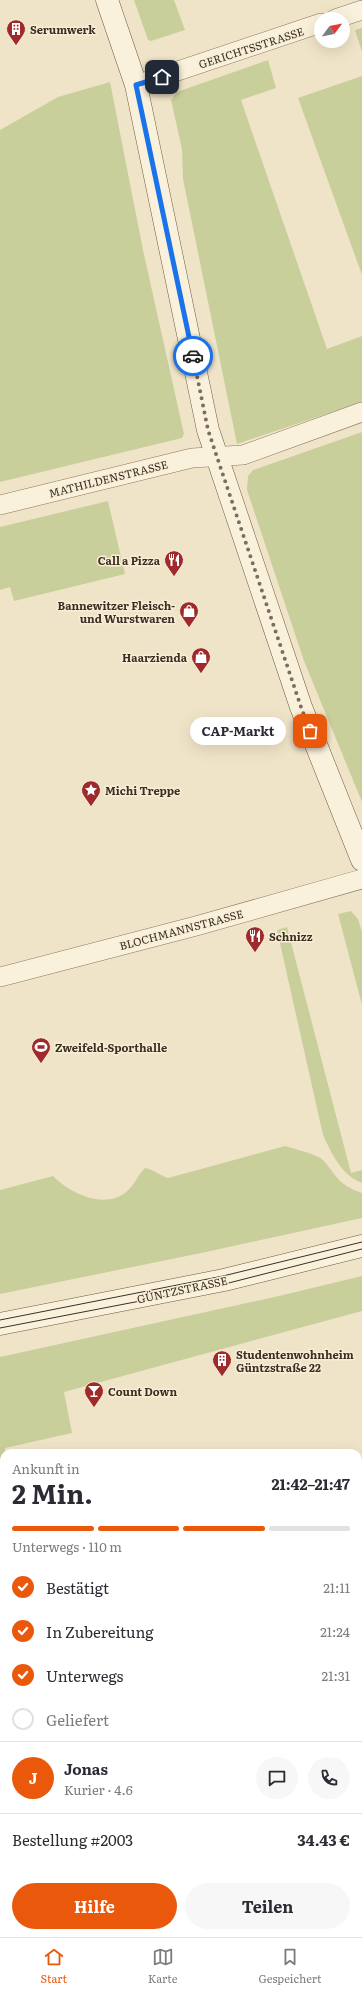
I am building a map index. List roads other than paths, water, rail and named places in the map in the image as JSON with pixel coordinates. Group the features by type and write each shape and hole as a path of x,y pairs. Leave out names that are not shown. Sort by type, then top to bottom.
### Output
{"main road":[{"path":"107,0 136,85 208,430 301,707 362,860"},
{"name":"GÜNTZSTRASSE","path":"0,1324 224,1280 362,1246"}],"street":[{"path":"350,14 362,10"},
{"name":"GERICHTSSTRASSE","path":"136,85 314,26"},
{"name":"MATHILDENSTRASSE","path":"0,505 192,458 243,455 362,412"},
{"name":"BLOCHMANNSTRASSE","path":"0,977 196,926 362,879"}],"tram line":[{"path":"0,1320 223,1276 362,1242"},
{"path":"0,1328 213,1287 362,1249"}],"place":[{"name":"Serumwerk","path":"16,46"},
{"name":"Call a Pizza","path":"174,577"},
{"name":"Bannewitzer Fleisch- und Wurstwaren","path":"189,628"},
{"name":"Haarzienda","path":"201,674"},
{"name":"CAP-Markt","path":"310,731"},
{"name":"Michi Treppe","path":"91,807"},
{"name":"Schnizz","path":"255,953"},
{"name":"Zweifeld-Sporthalle","path":"41,1064"},
{"name":"Studentenwohnheim Güntzstraße 22","path":"222,1377"},
{"name":"Count Down","path":"94,1408"}]}
